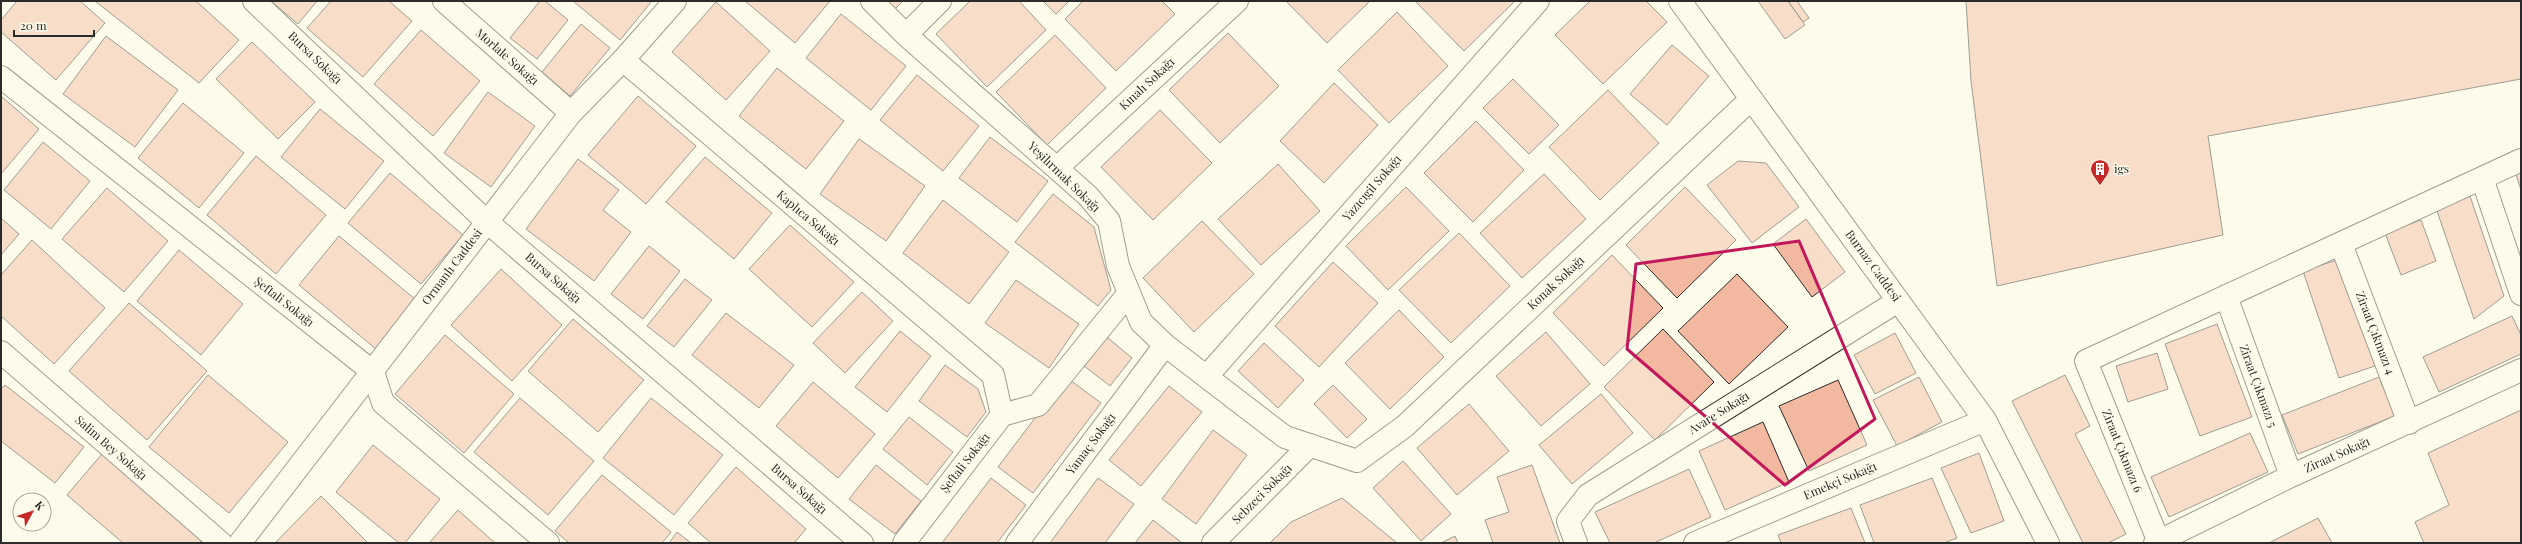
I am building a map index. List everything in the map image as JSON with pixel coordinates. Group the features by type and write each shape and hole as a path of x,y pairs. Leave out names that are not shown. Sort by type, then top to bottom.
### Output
{"street":[{"name":"Bursa Sokağı","path":"254,1 486,221 862,543"},
{"name":"Morlale Sokağı","path":"444,1 571,113"},
{"name":"Ormanlı Caddesi","path":"240,543 373,372 486,221 571,113 623,60 675,1"},
{"name":"Yeşilırmak Sokağı","path":"872,1 906,35 1088,196 1109,221 1118,266 1141,322 1165,345 1285,437 1357,461"},
{"path":"906,35 940,1"},
{"name":"Kınalı Sokağı","path":"1057,168 1237,1"},
{"name":"Yazıcıgil Sokağı","path":"1207,376 1538,1"},
{"name":"Burnaz Caddesi","path":"1680,1 1985,420 2048,543"},
{"name":"Kaplıca Sokağı","path":"623,60 993,375 1002,415"},
{"name":"Şeftali Sokağı","path":"1,77 373,372"},
{"name":"Konak Sokağı","path":"1357,461 1405,426 1751,99"},
{"path":"2226,296 2521,160"},
{"path":"2482,178 2521,294"},
{"name":"Ziraat Çıkmazı 4","path":"2341,244 2409,422"},
{"path":"1002,415 1038,404 1129,292"},
{"name":"Ziraat Çıkmazı 6","path":"2157,542 2086,361 2226,296"},
{"name":"Ziraat Çıkmazı 5","path":"2226,296 2291,476"},
{"name":"Avare Sokağı","path":"1576,543 1568,522 1588,495 1898,301"},
{"path":"1045,384 1103,308"},
{"name":"Yamaç Sokağı","path":"1017,543 1165,345"},
{"name":"Salim Bey Sokağı","path":"1,352 221,543"},
{"name":"Ziraat Sokağı","path":"2157,542 2291,476 2521,370"},
{"path":"373,372 383,403 548,543"},
{"name":"Şeftali Sokağı","path":"904,543 1002,415"},
{"name":"Emekçi Sokağı","path":"1695,543 1985,420"},
{"name":"Sebzeci Sokağı","path":"1214,543 1310,445"}],"highlighted area":[{"path":"1799,241 1875,419 1785,485 1627,349 1636,264"}],"building":[{"path":"17,1 80,1 105,23 56,80 1,32 1,20"},
{"path":"95,1 196,1 239,40 199,83"},
{"path":"271,1 317,1 298,24"},
{"path":"331,1 389,1 412,21 363,77 307,28"},
{"path":"540,1 545,1 568,20 537,59 510,38"},
{"path":"573,1 652,1 620,40"},
{"path":"745,1 830,1 795,43"},
{"path":"885,1 903,1 894,10"},
{"path":"970,1 1019,1 1046,30 987,87 936,34"},
{"path":"1043,1 1069,1 1056,14"},
{"path":"1083,1 1162,1 1175,14 1116,71 1065,19"},
{"path":"1286,1 1370,1 1327,43"},
{"path":"1415,1 1515,1 1464,51"},
{"path":"1590,1 1646,1 1667,22 1603,84 1555,35"},
{"path":"1758,1 1788,1 1805,25 1785,39"},
{"path":"1788,1 1797,1 1809,18 1803,22"},
{"name":"igs","path":"1966,1 2521,1 2521,79 2208,136 2223,235 1997,286 1971,81"},
{"path":"716,2 770,51 726,100 672,52"},
{"path":"1397,12 1448,66 1389,123 1338,70"},
{"path":"841,14 906,66 871,110 806,58"},
{"path":"581,24 610,48 570,96 542,72"},
{"path":"421,30 480,81 433,136 374,84"},
{"path":"1228,33 1279,86 1220,143 1169,90"},
{"path":"1055,35 1106,88 1047,145 996,92"},
{"path":"106,36 178,90 135,147 63,94"},
{"path":"252,42 315,102 278,139 216,79"},
{"path":"1672,45 1709,76 1667,125 1630,94"},
{"path":"777,68 844,121 806,169 739,116"},
{"path":"917,75 979,126 943,171 880,120"},
{"path":"1513,79 1559,125 1529,154 1483,108"},
{"path":"1334,83 1378,125 1324,183 1280,141"},
{"path":"1608,90 1659,143 1600,200 1549,147"},
{"path":"488,92 535,126 491,187 444,153"},
{"path":"1,96 39,129 1,174"},
{"path":"638,96 696,146 646,204 588,155"},
{"path":"183,103 244,153 199,208 138,158"},
{"path":"320,109 384,161 345,209 281,157"},
{"path":"1160,110 1212,163 1153,220 1101,167"},
{"path":"1476,121 1524,170 1473,222 1424,173"},
{"path":"990,137 1048,181 1017,222 959,178"},
{"path":"859,139 925,186 886,241 820,194"},
{"path":"43,142 90,181 51,229 4,190"},
{"path":"256,156 326,215 276,274 207,215"},
{"path":"705,157 772,213 734,259 666,202"},
{"path":"578,159 619,190 603,210 631,232 594,281 526,229"},
{"path":"1738,161 1766,163 1799,207 1752,243 1707,185"},
{"path":"2521,162 2521,190 2513,165"},
{"path":"1278,164 1320,211 1261,265 1218,219"},
{"path":"390,173 463,235 421,284 348,223"},
{"path":"1544,174 1586,219 1522,278 1480,233"},
{"path":"1406,187 1449,231 1388,290 1346,246"},
{"path":"1685,187 1736,240 1677,298 1626,245"},
{"path":"107,188 168,241 124,292 62,239"},
{"path":"1053,194 1094,227 1111,290 1098,306 1015,242"},
{"path":"2470,196 2504,296 2474,319 2436,208"},
{"path":"943,200 1009,252 969,304 903,253"},
{"path":"1,218 19,234 1,255"},
{"path":"1806,219 1845,272 1812,297 1773,244"},
{"path":"2421,220 2436,261 2401,275 2385,233"},
{"path":"1202,221 1254,274 1194,332 1143,278"},
{"path":"790,225 854,282 812,327 749,269"},
{"path":"1459,233 1510,286 1451,343 1399,290"},
{"path":"339,236 416,300 376,349 299,285"},
{"path":"32,240 105,308 54,364 1,316 1,275"},
{"path":"649,246 680,271 643,319 611,294"},
{"path":"179,250 243,304 201,355 137,301"},
{"path":"1612,255 1663,308 1604,366 1553,313"},
{"path":"2340,259 2375,366 2339,378 2303,271"},
{"path":"1333,262 1378,303 1319,367 1275,326"},
{"path":"501,269 562,325 512,381 451,325"},
{"path":"1737,274 1788,327 1729,384 1678,331"},
{"path":"685,279 712,300 674,347 647,326"},
{"path":"1016,280 1079,324 1049,368 985,323"},
{"path":"862,292 893,321 845,373 813,343"},
{"path":"129,303 207,371 147,440 69,371"},
{"path":"1399,310 1444,357 1390,409 1345,363"},
{"path":"726,313 794,365 759,408 692,355"},
{"path":"2512,316 2521,335 2521,354 2439,392 2423,357"},
{"path":"573,319 644,380 598,432 528,371"},
{"path":"2217,324 2252,417 2200,436 2165,344"},
{"path":"1663,329 1714,382 1655,440 1604,387"},
{"path":"900,331 931,356 887,412 855,387"},
{"path":"1546,332 1590,384 1541,426 1496,376"},
{"path":"1102,333 1132,358 1110,386 1079,362"},
{"path":"1895,333 1916,373 1875,394 1854,355"},
{"path":"445,335 514,394 464,453 395,394"},
{"path":"1264,343 1304,380 1278,408 1238,371"},
{"path":"2157,353 2168,389 2128,402 2116,366"},
{"path":"945,365 978,389 986,412 967,437 919,401"},
{"path":"208,375 288,442 229,513 149,447"},
{"path":"2065,375 2090,426 2075,434 2126,534 2108,543 2083,543 2012,401"},
{"path":"1066,377 1101,403 1033,493 998,467"},
{"path":"1919,377 1942,422 1897,446 1873,400"},
{"path":"2379,377 2395,416 2298,454 2282,415"},
{"path":"1838,380 1867,445 1809,471 1779,406"},
{"path":"813,382 875,434 838,478 776,426"},
{"path":"5,385 84,447 55,483 1,441 1,389"},
{"path":"1333,385 1367,419 1347,438 1314,404"},
{"path":"1169,386 1202,412 1141,486 1109,460"},
{"path":"1601,394 1633,433 1572,484 1539,445"},
{"path":"520,398 594,461 548,515 474,452"},
{"path":"651,398 723,455 674,515 603,458"},
{"path":"1469,404 1509,451 1457,495 1417,448"},
{"path":"2521,410 2521,543 2424,543 2415,522 2449,505 2428,453"},
{"path":"909,417 953,452 927,485 883,449"},
{"path":"1763,422 1789,482 1725,510 1699,451"},
{"path":"1213,430 1247,455 1196,524 1162,499"},
{"path":"2250,433 2268,472 2169,517 2151,477"},
{"path":"373,445 440,499 405,543 399,543 336,492"},
{"path":"1979,453 2004,521 1971,533 1941,468"},
{"path":"102,454 202,540 199,543 123,543 67,495"},
{"path":"1403,461 1451,514 1421,541 1373,488"},
{"path":"876,465 921,501 895,534 849,499"},
{"path":"1532,465 1560,543 1493,543 1485,520 1509,512 1497,477"},
{"path":"736,467 806,529 794,543 711,543 688,523"},
{"path":"1689,469 1711,517 1654,543 1610,543 1595,512"},
{"path":"602,475 671,532 662,543 569,543 555,531"},
{"path":"991,478 1026,505 997,543 942,543"},
{"path":"1098,478 1134,504 1105,543 1050,543"},
{"path":"1932,478 1957,538 1944,543 1874,543 1860,505"},
{"path":"321,496 368,543 275,543"},
{"path":"1342,498 1397,543 1270,543 1291,522"},
{"path":"1851,508 1865,543 1781,543 1778,535"},
{"path":"458,510 495,543 429,543"},
{"path":"2318,518 2332,543 2269,543"},
{"path":"1153,520 1182,543 1135,543"},
{"path":"677,532 691,543 669,543"},
{"path":"1455,536 1458,543 1441,543"}],"place":[{"name":"igs","path":"2100,186"}]}
